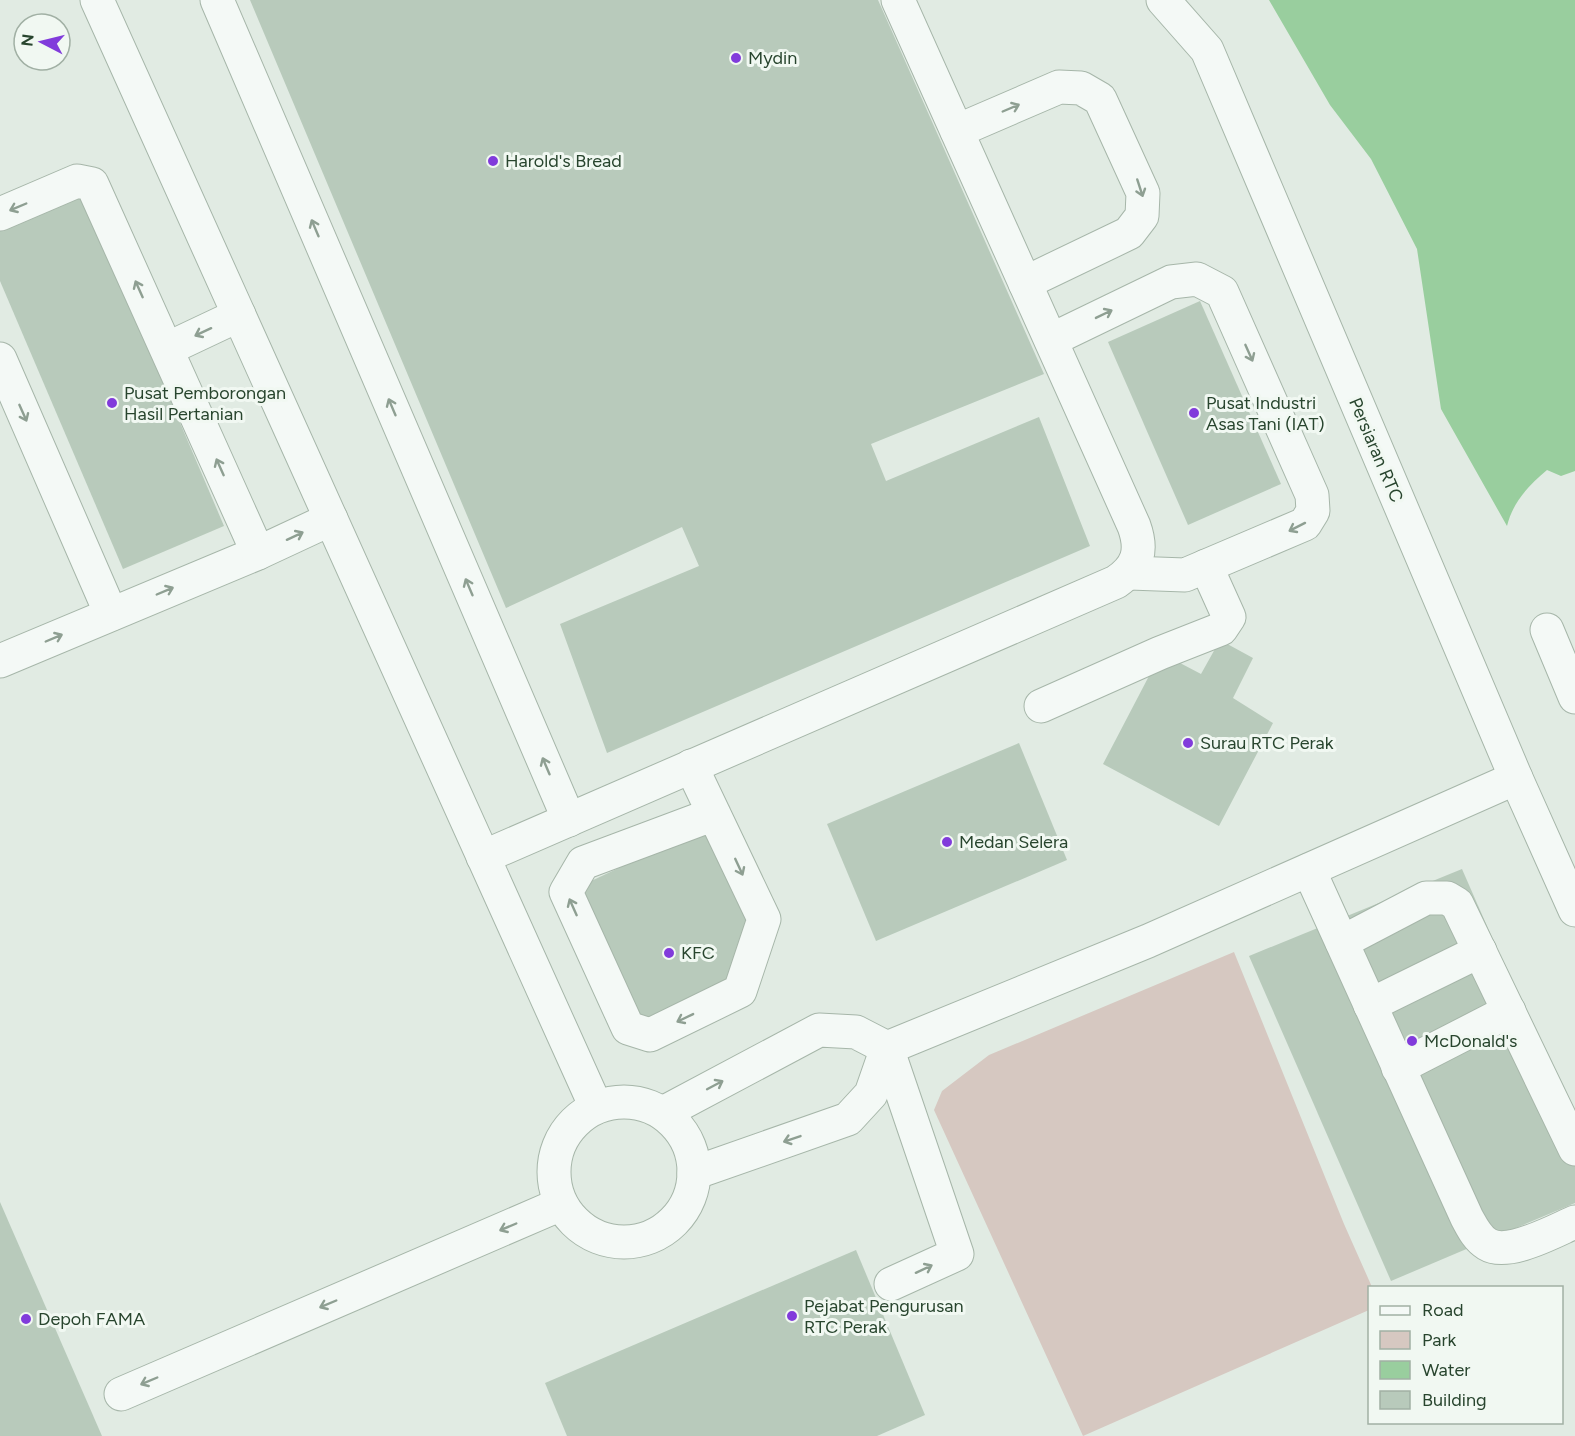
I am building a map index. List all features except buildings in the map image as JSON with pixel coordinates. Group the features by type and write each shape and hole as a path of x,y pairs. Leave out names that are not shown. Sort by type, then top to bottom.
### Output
{"street":[{"path":"97,0 596,1107"},
{"path":"217,0 569,820"},
{"path":"483,857 1116,582 1130,573 1137,558 1140,541 898,0"},
{"name":"Persiaran RTC","path":"1162,0 1207,50 1516,778 1575,910"},
{"path":"957,131 1059,87 1081,88 1100,99 1143,193 1142,216 1129,233 1025,283"},
{"path":"0,214 77,181 92,184 258,552"},
{"path":"1051,340 1171,282 1197,279 1222,292 1312,495 1313,511 1305,524 1185,575 1130,573"},
{"path":"167,349 239,315"},
{"path":"0,359 111,614"},
{"path":"0,661 331,519"},
{"path":"1041,706 1160,653 1221,629 1229,617 1206,566"},
{"path":"1547,630 1575,697"},
{"path":"692,766 764,920 740,991 650,1035 628,1028 566,892 583,863 714,814"},
{"path":"694,1173 848,1119 871,1094 887,1048 1148,941 1516,778"},
{"path":"1309,870 1467,1218 1479,1237 1488,1245 1501,1248 1518,1246 1575,1222"},
{"path":"1342,942 1426,898 1447,898 1457,904 1575,1149"},
{"path":"1370,1005 1480,951"},
{"path":"1398,1068 1509,1011"},
{"path":"663,1113 819,1030 856,1032 887,1048 957,1254 891,1284"},
{"path":"619,1101 642,1103 663,1113 680,1129 694,1158 690,1196 679,1216 661,1232 640,1241 616,1242 595,1236 575,1223 561,1204 555,1182 555,1159 563,1137 577,1119 596,1107 619,1101"},
{"path":"121,1394 561,1204"}],"green space":[{"path":"1234,952 1344,1224 1372,1286 1368,1286 1368,1310 1083,1436 934,1110 942,1091 989,1055"}],"water":[{"path":"1269,0 1575,0 1575,471 1561,476 1547,470 1522,495 1513,509 1507,526 1441,409 1417,249 1371,159 1330,105"}],"place":[{"name":"Mydin","path":"736,58"},
{"name":"Harold's Bread","path":"493,161"},
{"name":"Pusat Pemborongan Hasil Pertanian","path":"112,403"},
{"name":"Pusat Industri Asas Tani (IAT)","path":"1194,413"},
{"name":"Surau RTC Perak","path":"1188,743"},
{"name":"Medan Selera","path":"947,842"},
{"name":"KFC","path":"669,953"},
{"name":"McDonald's","path":"1412,1041"},
{"name":"Pejabat Pengurusan RTC Perak","path":"792,1316"},
{"name":"Depoh FAMA","path":"26,1319"}]}
